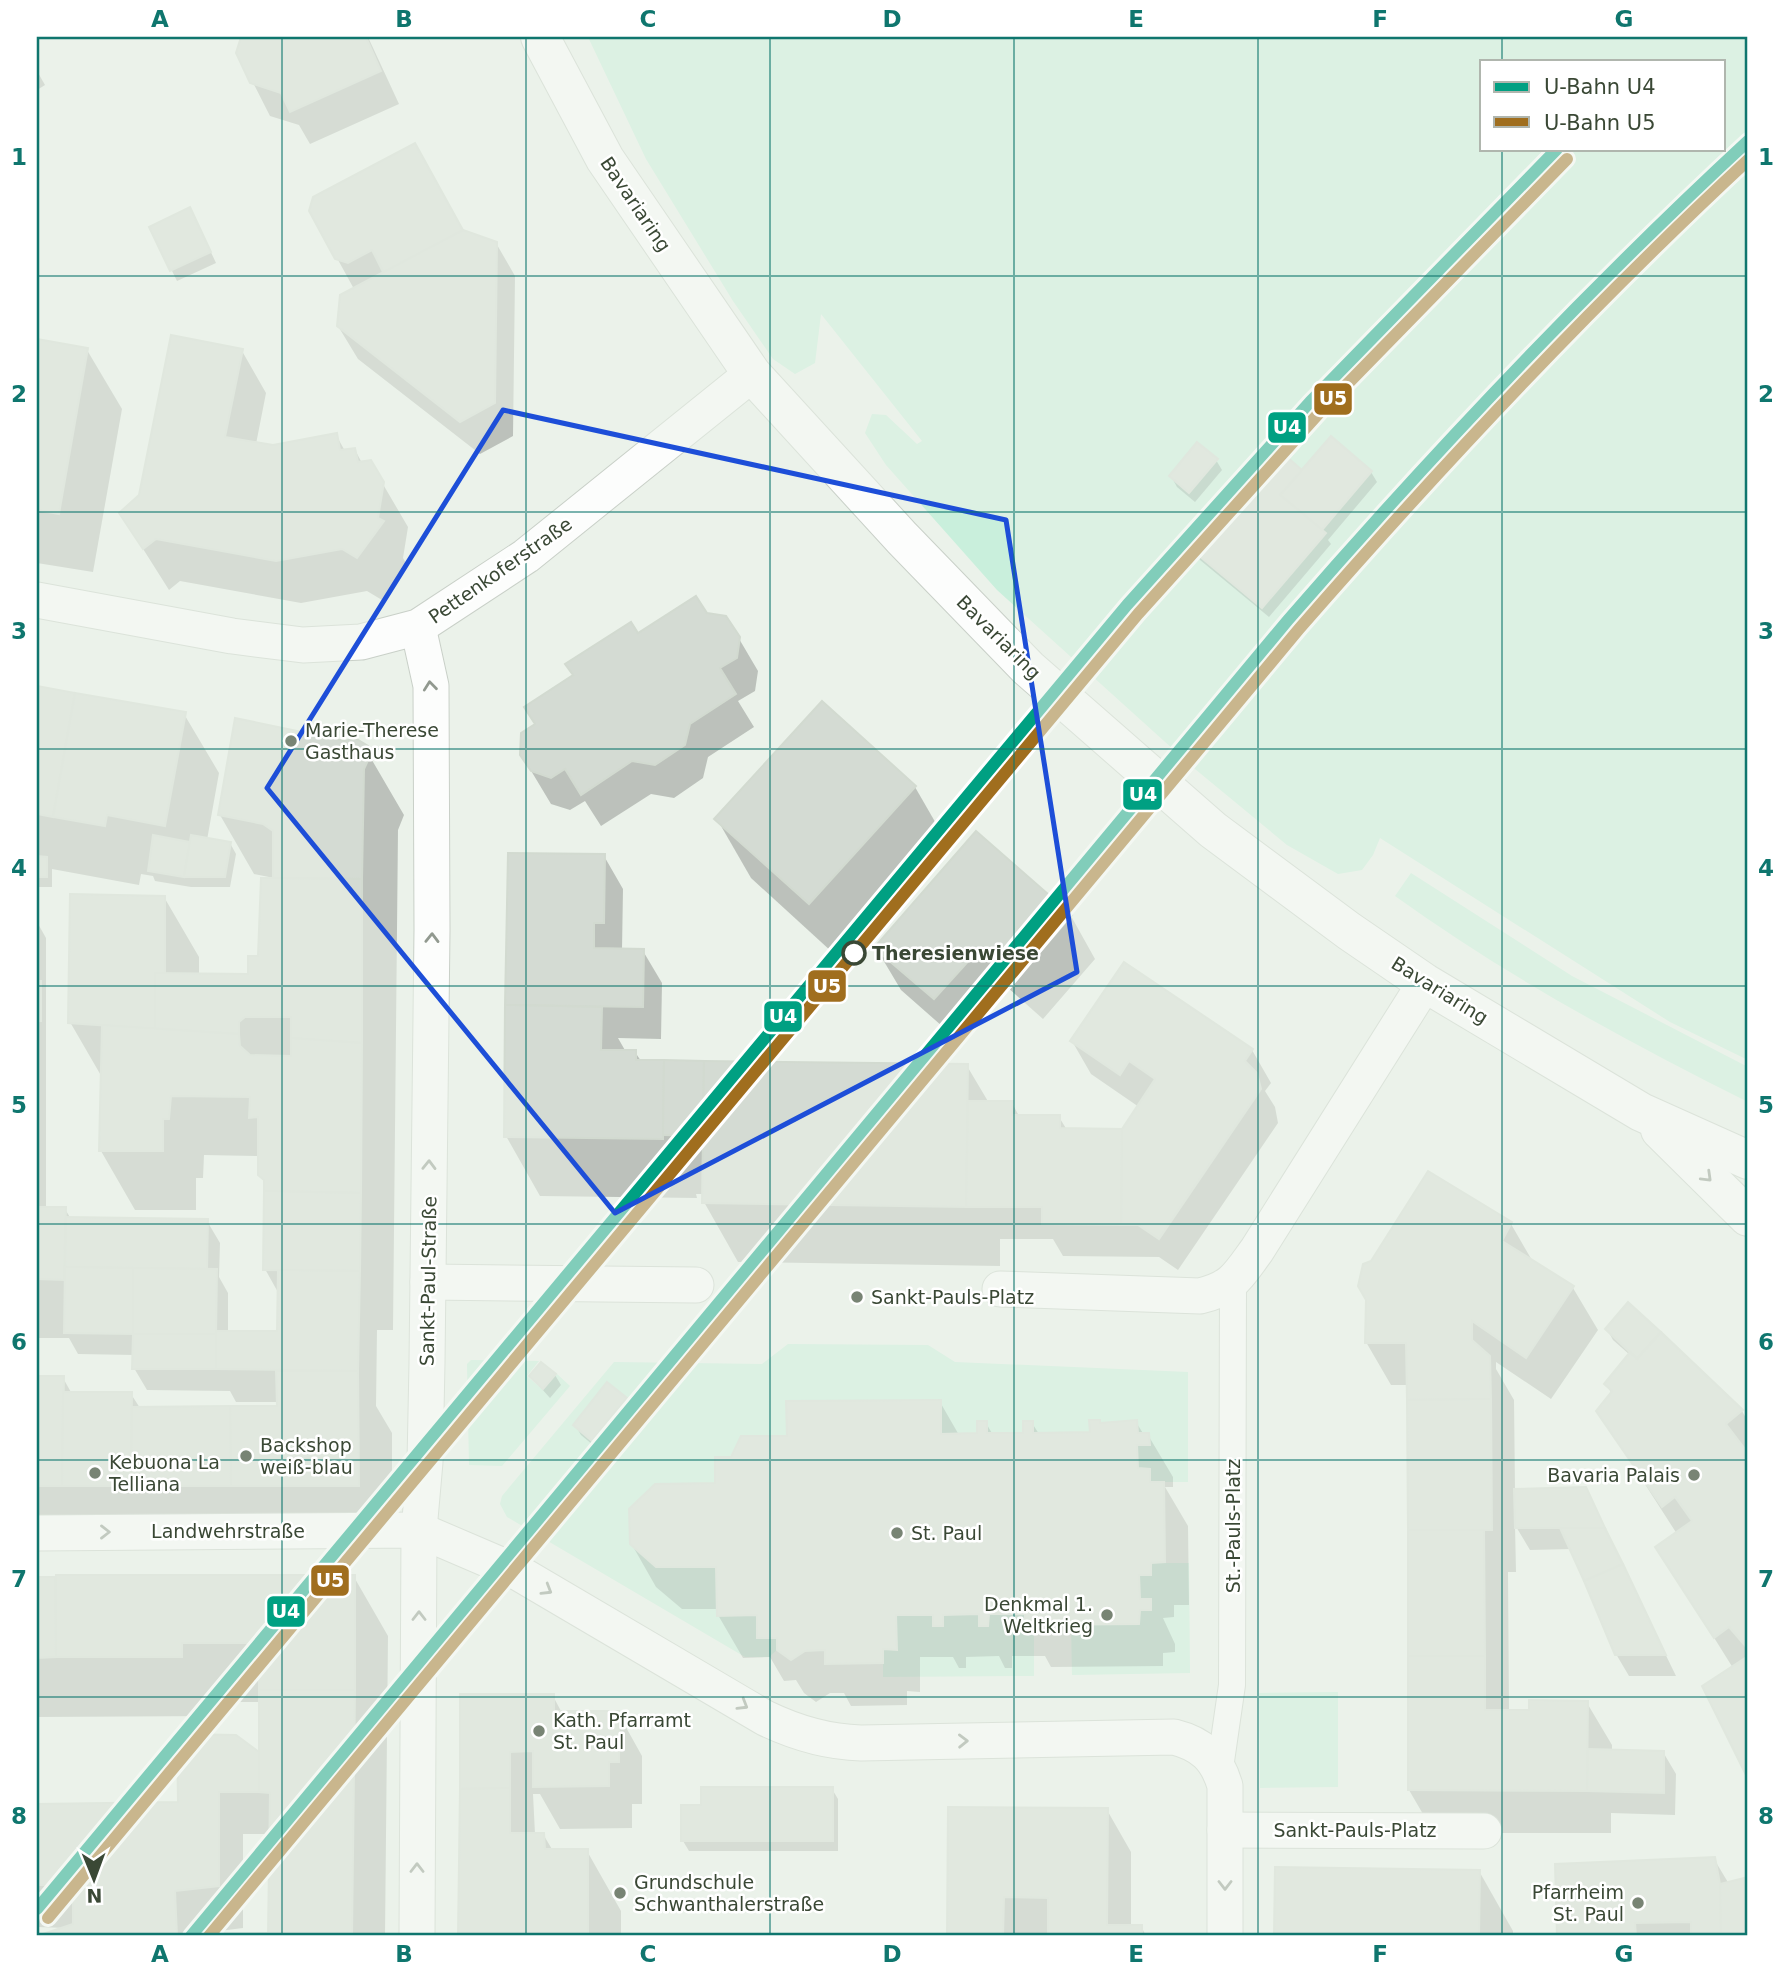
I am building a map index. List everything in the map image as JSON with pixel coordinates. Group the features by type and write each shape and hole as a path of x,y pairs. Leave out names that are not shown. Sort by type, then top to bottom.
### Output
{"street":[{"name":"Bavariaring","path":"540,37 605,159 752,374 902,538 1028,668 1213,830 1349,931 1425,983 1642,1112 1748,1160"},
{"name":"Pettenkoferstraße","path":"37,600 232,636 303,645 361,642 418,627 526,556 752,374"},
{"name":"Sankt-Paul-Straße","path":"417,1936 419,1530 425,1462 428,1282 431,686 418,627"},
{"path":"1000,1289 1200,1296 1220,1291 1233,1283 1257,1250 1425,983"},
{"name":"Bavariaring","path":"1642,1112 1748,1217"},
{"path":"428,1282 696,1285"},
{"name":"St.-Pauls-Platz","path":"1220,1768 1232,1685 1233,1283"},
{"path":"419,1530 517,1572 765,1718 792,1731 824,1740 861,1743 1174,1737 1194,1742 1220,1768 1225,1786 1225,1936"},
{"name":"Landwehrstraße","path":"37,1533 419,1530"},
{"name":"Sankt-Pauls-Platz","path":"1226,1830 1484,1831"}],"highlighted area":[{"path":"503,410 1006,520 1077,972 615,1213 267,788"}],"green space":[{"path":"588,37 1748,37 1748,1060 1670,1022 1380,838 1373,855 1362,870 1338,874 1287,845 1195,769 997,590 886,465 865,433 872,414 886,415 917,444 922,441 821,314 815,363 795,374 773,359 733,301 646,159"},
{"path":"1411,873 1572,976 1748,1067 1748,1102 1567,1006 1437,925 1395,896"},
{"path":"788,1344 928,1345 955,1362 1188,1372 1188,1482 1150,1482 1150,1469 1138,1468 1137,1445 1150,1444 1149,1433 1138,1433 1137,1420 1100,1423 1100,1420 1090,1420 1090,1432 987,1433 987,1421 977,1433 941,1434 941,1400 787,1401 787,1436 741,1437 715,1483 655,1484 629,1509 630,1544 656,1567 716,1567 717,1615 757,1615 757,1638 777,1638 777,1650 769,1657 745,1657 507,1517 500,1504 502,1496 614,1362 762,1364"},
{"path":"471,1360 539,1361 527,1376 543,1390 557,1374 570,1386 502,1466 469,1465 467,1364"},
{"path":"1151,1563 1189,1563 1190,1673 1072,1675 1071,1625 1139,1624 1140,1610 1151,1610 1151,1600 1140,1599 1139,1575 1151,1575"},
{"path":"979,1614 980,1626 988,1625 989,1614 1025,1614 1025,1625 1034,1625 1034,1676 883,1677 883,1649 897,1649 896,1615"},
{"path":"1338,1692 1338,1787 1260,1788 1259,1693"}],"building":[{"path":"241,37 366,37 381,71 290,112 281,93 250,83 236,53"},
{"path":"415,143 463,230 384,274 372,250 348,263 335,259 309,211 313,197"},
{"path":"190,207 211,252 170,271 149,227"},
{"path":"463,230 497,242 495,403 460,422 337,326 340,295"},
{"path":"171,335 243,349 225,437 273,445 337,433 340,450 355,448 358,462 371,460 384,482 378,518 384,521 357,558 342,549 276,561 156,539 143,549 119,513 139,495"},
{"path":"37,339 88,348 59,514 37,510"},
{"path":"1331,436 1372,471 1322,530 1280,495"},
{"path":"1197,442 1218,459 1189,493 1169,476"},
{"path":"1278,449 1302,470 1280,495 1326,533 1262,608 1192,550"},
{"path":"696,596 707,613 726,616 740,637 737,658 720,668 736,694 690,724 685,745 655,765 632,761 581,795 565,769 551,778 531,771 520,755 521,733 535,724 524,707 573,675 565,664 631,622 638,633"},
{"path":"37,686 75,693 53,817 37,814"},
{"path":"75,693 186,712 165,826 107,815 105,826 53,817"},
{"path":"822,701 916,786 809,904 714,819"},
{"path":"235,718 345,741 355,738 368,746 371,754 364,769 362,879 273,878 273,831 263,824 218,815"},
{"path":"976,831 1072,915 1018,977 982,946 934,999 874,948"},
{"path":"153,835 190,842 184,877 148,871"},
{"path":"191,835 231,842 225,877 184,877"},
{"path":"508,853 605,854 604,923 594,923 594,948 644,949 643,1007 505,1005"},
{"path":"37,856 47,857 47,877 37,877"},
{"path":"261,878 362,879 362,1043 291,1038 291,1017 245,1017 239,1022 239,1034 155,1029 155,973 248,974 248,956 258,956"},
{"path":"70,894 165,896 165,973 155,973 155,1029 68,1023"},
{"path":"1124,962 1253,1049 1245,1061 1257,1073 1261,1089 1159,1239 1138,1225 1121,1225 1122,1129 1155,1079 1129,1061 1120,1075 1070,1041"},
{"path":"37,981 41,981 41,1021 37,1021"},
{"path":"505,1005 602,1007 601,1050 636,1050 636,1060 664,1060 663,1139 504,1137"},
{"path":"102,1025 239,1034 240,1046 250,1055 291,1056 291,1038 362,1043 361,1193 264,1191 264,1180 258,1175 258,1117 249,1118 250,1097 171,1096 169,1119 163,1119 163,1151 99,1151"},
{"path":"664,1060 704,1061 703,1136 663,1135"},
{"path":"704,1061 968,1064 966,1207 702,1203"},
{"path":"968,1101 1013,1101 1012,1115 1060,1115 1060,1128 1122,1129 1121,1225 1042,1224 1042,1207 966,1207"},
{"path":"1428,1171 1512,1222 1502,1241 1574,1286 1526,1358 1472,1321 1472,1340 1490,1356 1491,1399 1407,1400 1406,1343 1365,1343 1366,1300 1358,1286 1363,1264 1371,1261"},
{"path":"264,1191 361,1193 360,1271 263,1270"},
{"path":"37,1207 66,1207 64,1280 37,1279"},
{"path":"66,1217 208,1219 207,1269 65,1267"},
{"path":"65,1267 133,1268 133,1334 64,1333"},
{"path":"133,1268 217,1269 216,1334 133,1334"},
{"path":"278,1270 360,1271 358,1371 216,1369 216,1331 277,1331"},
{"path":"1628,1302 1661,1332 1637,1359 1605,1329"},
{"name":"Bavaria Palais","path":"1661,1332 1743,1410 1726,1424 1748,1453 1748,1649 1729,1627 1714,1638 1655,1547 1692,1521 1675,1497 1662,1507 1596,1411 1612,1391 1604,1384 1630,1352 1637,1359"},
{"path":"133,1334 216,1334 216,1369 132,1369"},
{"path":"541,1362 556,1374 543,1389 529,1376"},
{"path":"276,1371 358,1371 359,1486 231,1486 230,1406 277,1406"},
{"path":"37,1376 64,1376 62,1486 37,1486"},
{"path":"607,1382 627,1398 592,1441 573,1425"},
{"path":"63,1392 132,1392 131,1486 62,1486"},
{"path":"1491,1399 1492,1530 1408,1530 1407,1400"},
{"name":"St. Paul","path":"941,1400 941,1434 977,1433 977,1421 987,1421 987,1433 1023,1433 1023,1421 1033,1421 1033,1433 1090,1432 1089,1420 1100,1420 1100,1423 1137,1420 1138,1433 1149,1433 1150,1445 1137,1445 1138,1468 1150,1469 1150,1482 1164,1482 1165,1562 1151,1563 1151,1575 1139,1575 1140,1599 1151,1599 1151,1610 1140,1610 1139,1624 1025,1625 1025,1614 989,1614 988,1626 979,1626 979,1614 943,1615 943,1626 933,1626 933,1615 896,1615 897,1650 883,1649 883,1663 825,1664 825,1650 805,1651 791,1660 777,1650 777,1638 757,1638 757,1615 717,1616 716,1567 656,1567 630,1544 629,1509 655,1484 715,1483 715,1457 731,1457 741,1436 787,1436 786,1401"},
{"path":"230,1406 231,1486 131,1486 132,1407"},
{"path":"1586,1487 1605,1528 1515,1528 1514,1489"},
{"path":"1560,1528 1605,1528 1623,1564 1584,1581"},
{"path":"1408,1530 1484,1530 1485,1656 1408,1656"},
{"path":"1623,1564 1666,1655 1615,1655 1584,1581"},
{"path":"56,1575 355,1575 355,1690 259,1690 259,1643 182,1643 182,1657 56,1657"},
{"path":"37,1577 55,1577 56,1657 37,1658"},
{"path":"1408,1656 1485,1656 1485,1710 1529,1710 1529,1700 1588,1701 1587,1791 1408,1790"},
{"path":"1748,1656 1748,1776 1747,1777 1702,1686"},
{"path":"259,1690 355,1690 352,1936 268,1936 270,1793 259,1792"},
{"name":"Kath. Pfarramt St. Paul","path":"460,1694 554,1694 554,1711 619,1711 619,1762 609,1762 609,1786 533,1787 533,1751 510,1752 510,1788 460,1789"},
{"path":"177,1734 236,1735 259,1752 259,1792 219,1792 219,1886 175,1891 177,1936 37,1936 73,1924 73,1885 37,1885 37,1804 178,1802"},
{"path":"1588,1749 1664,1751 1664,1793 1587,1791"},
{"path":"701,1787 833,1787 833,1841 681,1841 681,1805 701,1805"},
{"path":"510,1788 510,1833 544,1833 545,1849 588,1849 588,1936 458,1936 460,1789"},
{"path":"948,1807 1108,1808 1107,1925 1142,1925 1142,1936 1048,1936 1048,1898 1004,1897 1003,1936 947,1936"},
{"name":"Pfarrheim St. Paul","path":"1715,1857 1720,1884 1721,1936 1691,1936 1691,1922 1635,1923 1636,1936 1557,1936 1555,1864"},
{"path":"1275,1867 1480,1870 1479,1936 1274,1936"},
{"path":"1744,1878 1748,1934 1721,1936 1720,1884"},
{"path":"268,1933 268,1936 177,1934"}],"metro line":[{"name":"U4","path":"191,1936 1288,620 1512,374 1628,256 1748,141"},
{"name":"U4","path":"37,1909 1127,605 1310,402 1556,150"},
{"name":"U5","path":"48,1918 1138,614 1320,412 1567,159"},
{"name":"U5","path":"209,1936 1299,629 1407,507 1518,388 1631,273 1748,160"}],"place":[{"name":"Marie-Therese Gasthaus","path":"291,741"},
{"name":"Theresienwiese","path":"854,953"},
{"name":"Sankt-Pauls-Platz","path":"857,1297"},
{"name":"Backshop weiß-blau","path":"246,1456"},
{"name":"Kebuona La Telliana","path":"95,1473"},
{"name":"Bavaria Palais","path":"1694,1475"},
{"name":"St. Paul","path":"897,1533"},
{"name":"Denkmal 1. Weltkrieg","path":"1107,1615"},
{"name":"Kath. Pfarramt St. Paul","path":"539,1731"},
{"name":"Grundschule Schwanthalerstraße","path":"620,1893"},
{"name":"Pfarrheim St. Paul","path":"1638,1903"}]}
